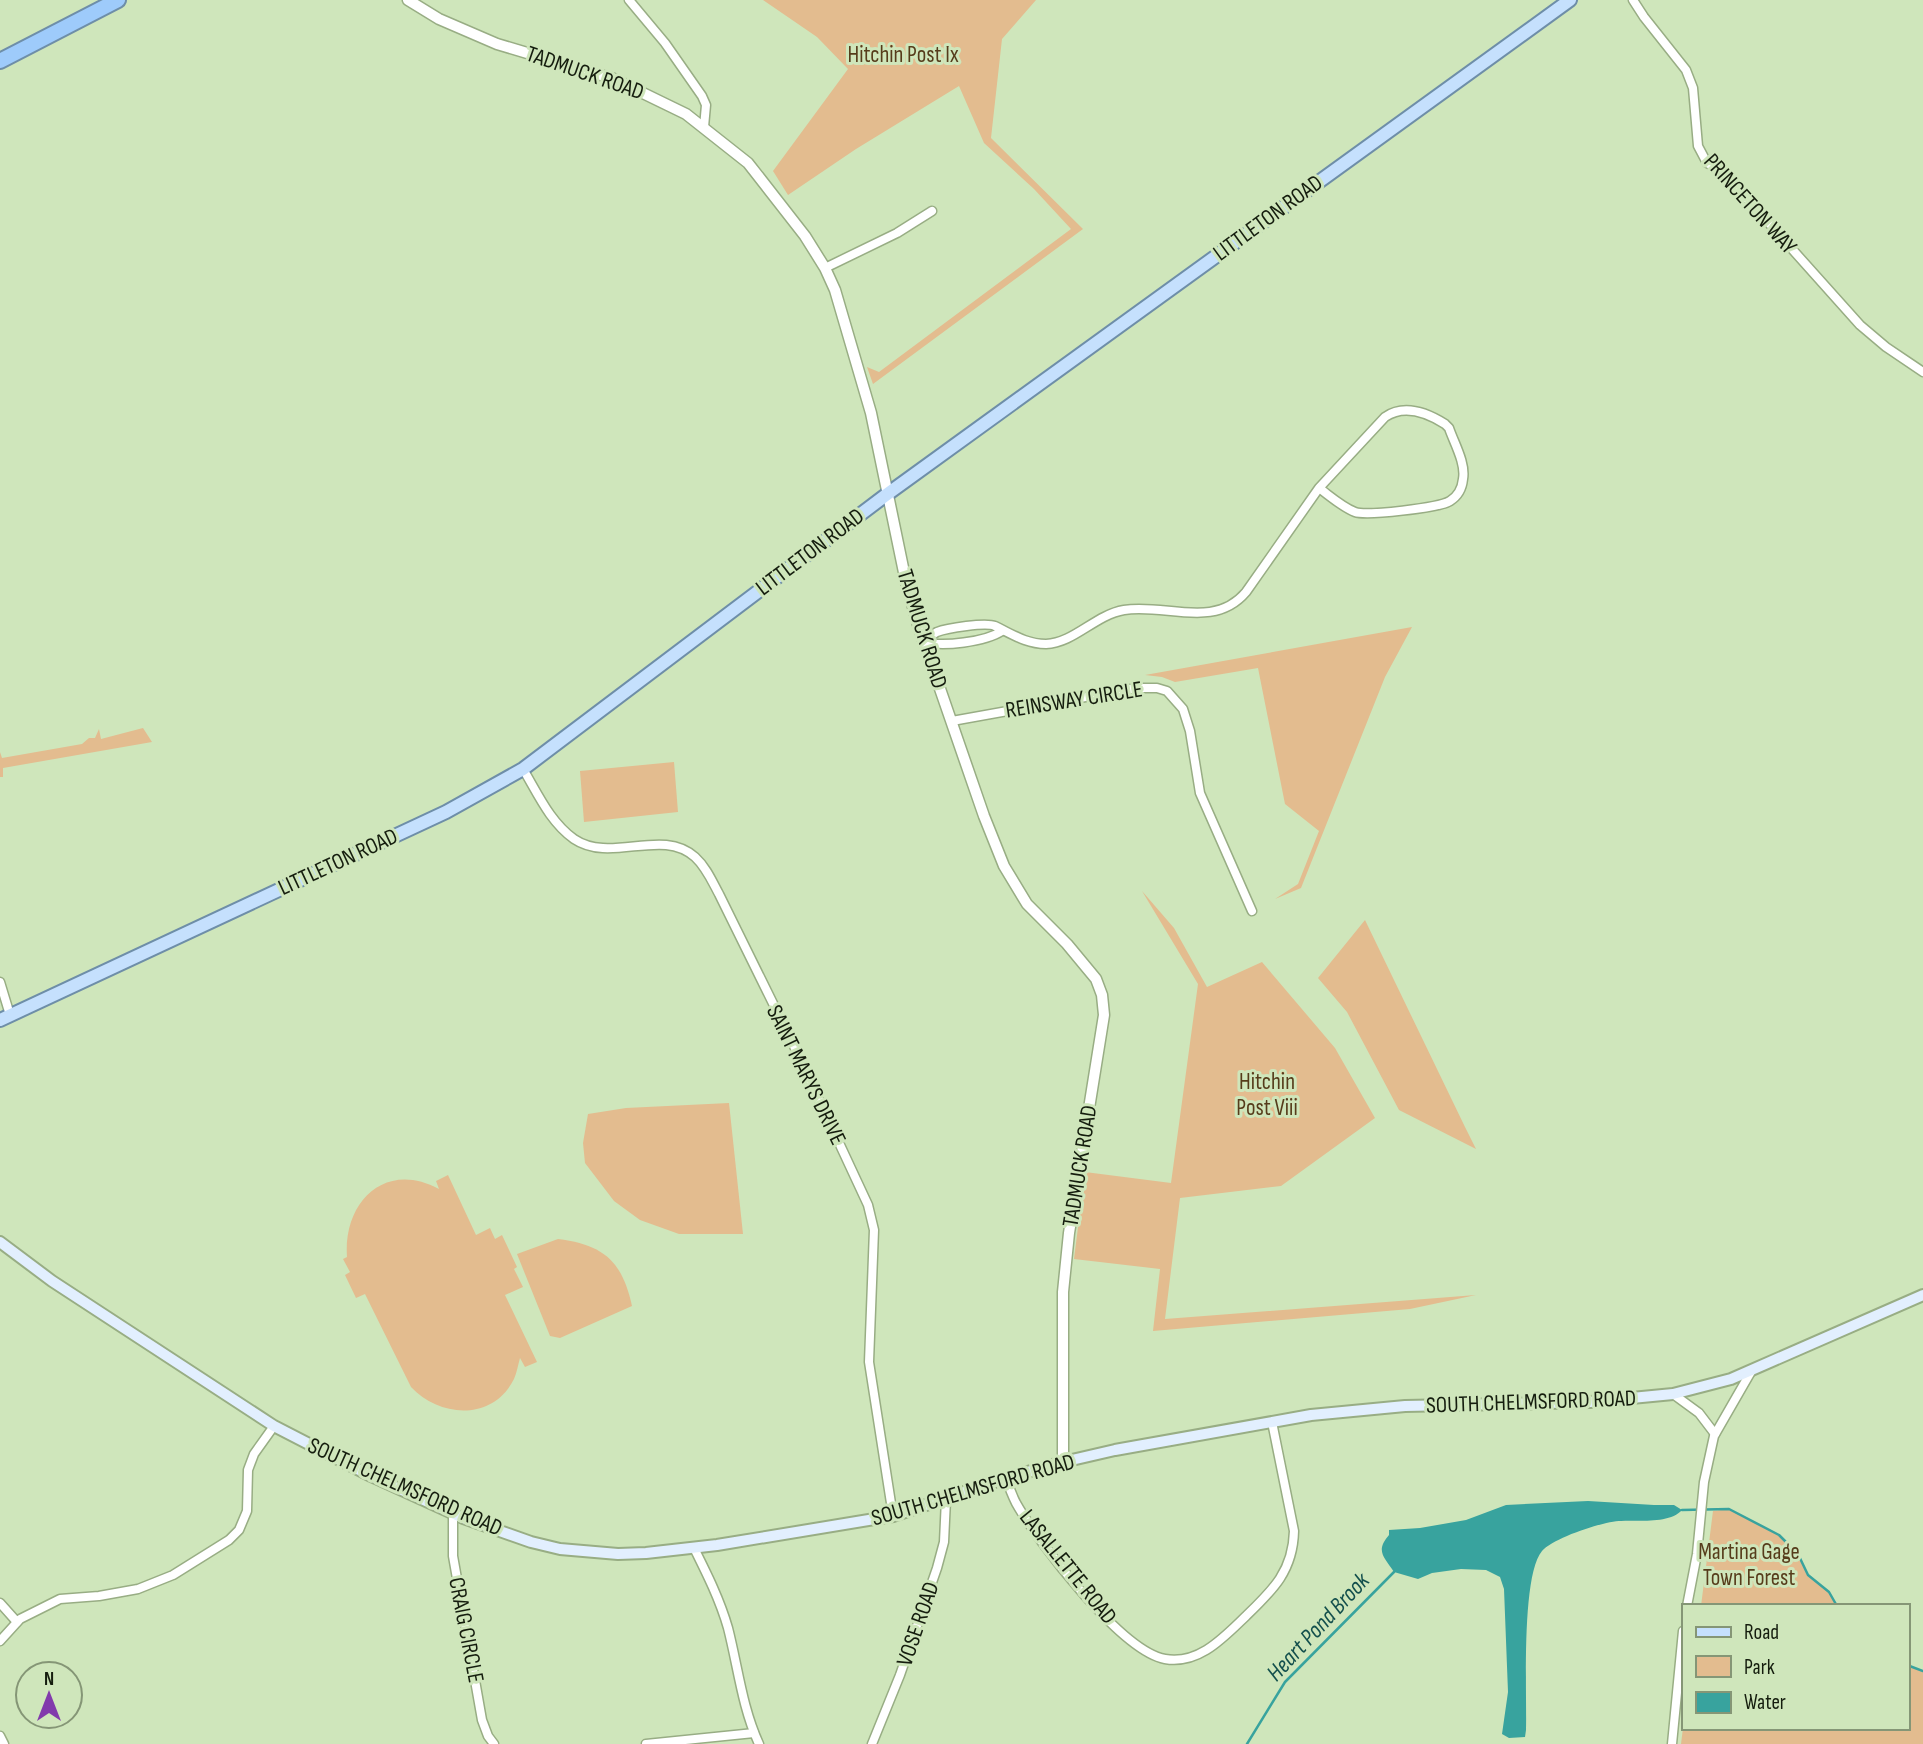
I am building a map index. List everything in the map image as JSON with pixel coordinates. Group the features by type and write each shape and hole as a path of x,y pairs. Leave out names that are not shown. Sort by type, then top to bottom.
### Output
{"highway":[{"path":"0,61 118,0"}],"main road":[{"name":"LITTLETON ROAD","path":"5,1017 446,812 523,769 886,495 1570,0"},
{"name":"SOUTH CHELMSFORD ROAD","path":"0,1242 52,1281 274,1426 371,1476 500,1532 560,1549 618,1554 694,1548 893,1516 1063,1462 1272,1422 1381,1407 1590,1402 1673,1394 1710,1386 1752,1370 1923,1295"}],"street":[{"name":"TADMUCK ROAD","path":"408,0 439,19 498,44 614,79 654,97 705,127 748,163 805,236 835,290 876,432 886,495 906,582 984,816 1016,888 1027,904 1067,944 1096,979 1102,995 1104,1015 1069,1233 1063,1292 1063,1462"},
{"path":"629,0 665,43 702,96 706,105 705,127"},
{"name":"PRINCETON WAY","path":"1633,0 1686,70 1693,88 1699,146 1707,163 1718,169 1741,192 1860,325 1886,348 1923,372"},
{"path":"825,268 897,233 932,211"},
{"path":"924,642 936,632 993,625 1027,641 1047,644 1060,641 1104,616 1125,610 1197,613 1225,609 1246,592 1319,488 1385,417 1398,410 1406,409 1440,421 1449,428 1463,470 1463,484 1457,495 1447,503 1435,507 1358,513 1319,488"},
{"path":"924,642 938,645 990,637 1002,631"},
{"name":"REINSWAY CIRCLE","path":"952,721 1136,688 1148,687 1167,691 1183,709 1190,731 1200,793 1252,911"},
{"name":"SAINT MARYS DRIVE","path":"523,769 548,812 576,840 598,849 674,846 694,856 707,870 719,894 793,1044 867,1205 874,1230 870,1362 893,1516"},
{"path":"0,982 5,1017"},
{"path":"0,1005 5,1017"},
{"path":"1687,1604 1697,1554 1704,1482 1715,1434 1752,1370"},
{"path":"1673,1394 1699,1413 1715,1434"},
{"name":"LASALLETTE ROAD","path":"1006,1478 1014,1500 1028,1523 1079,1587 1107,1617 1132,1642 1148,1653 1165,1659 1183,1659 1206,1651 1225,1636 1273,1587 1290,1561 1294,1531 1272,1422"},
{"path":"0,1641 17,1622 60,1599 138,1589 193,1564 229,1539 239,1530 247,1511 247,1470 254,1454 274,1426"},
{"name":"VOSE ROAD","path":"872,1744 900,1675 937,1568 944,1542 946,1499"},
{"name":"CRAIG CIRCLE","path":"453,1513 453,1556 482,1720 494,1744"},
{"path":"694,1548 728,1627 744,1702 759,1744"},
{"path":"0,1603 17,1622"},
{"path":"1672,1744 1682,1641"},
{"path":"646,1744 754,1732"},
{"path":"0,1736 4,1744"}],"green space":[{"name":"Hitchin Post Ix","path":"763,0 1036,0 1002,39 991,138 1083,229 873,384 867,367 879,372 1071,229 1034,189 984,143 959,86 856,149 788,195 773,171 848,69 817,37"},
{"path":"1412,627 1385,677 1301,888 1275,899 1298,884 1319,831 1285,804 1258,668 1175,682 1145,675"},
{"path":"143,728 152,742 3,768 3,777 0,777 0,752 2,758 82,744 89,738 95,738 99,729 101,739"},
{"path":"674,762 678,812 584,822 580,771"},
{"name":"Hitchin Post Viii","path":"1142,891 1174,928 1207,987 1262,962 1335,1048 1375,1118 1281,1186 1180,1198 1165,1319 1476,1295 1410,1309 1153,1331 1160,1269 1074,1259 1085,1172 1171,1183 1198,984"},
{"path":"1365,920 1476,1149 1399,1110 1347,1012 1318,978"},
{"path":"729,1103 743,1234 679,1234 640,1220 614,1201 585,1163 583,1143 588,1114 626,1108"},
{"path":"448,1175 476,1235 490,1228 495,1239 502,1235 523,1287 505,1295 537,1362 525,1367 520,1358 514,1379 505,1393 480,1408 466,1410 436,1405 411,1387 365,1294 356,1298 345,1275 350,1272 343,1259 347,1257 352,1219 360,1203 372,1191 386,1183 402,1180 420,1181 439,1189 436,1181"},
{"path":"558,1239 588,1246 608,1258 623,1277 632,1306 560,1338 550,1336 517,1254"},
{"name":"Martina Gage Town Forest","path":"1729,1509 1779,1535 1798,1554 1808,1575 1829,1592 1836,1604 1701,1604 1713,1511"},
{"path":"1909,1666 1923,1671 1923,1744 1681,1744 1683,1730 1909,1730"}],"water":[{"path":"1588,1501 1674,1505 1682,1510 1662,1519 1613,1522 1591,1527 1567,1536 1542,1551 1535,1564 1528,1609 1525,1737 1509,1738 1502,1734 1508,1692 1504,1589 1500,1577 1486,1570 1461,1569 1432,1573 1418,1579 1394,1572 1382,1554 1382,1545 1389,1535 1389,1530 1466,1520 1506,1505"}],"waterway":[{"name":"Heart Pond Brook","path":"1682,1510 1729,1509 1779,1535 1798,1554 1808,1575 1829,1592 1836,1604"},
{"name":"Heart Pond Brook","path":"1247,1744 1285,1682 1394,1572"},
{"name":"Heart Pond Brook","path":"1909,1666 1923,1671"}]}
